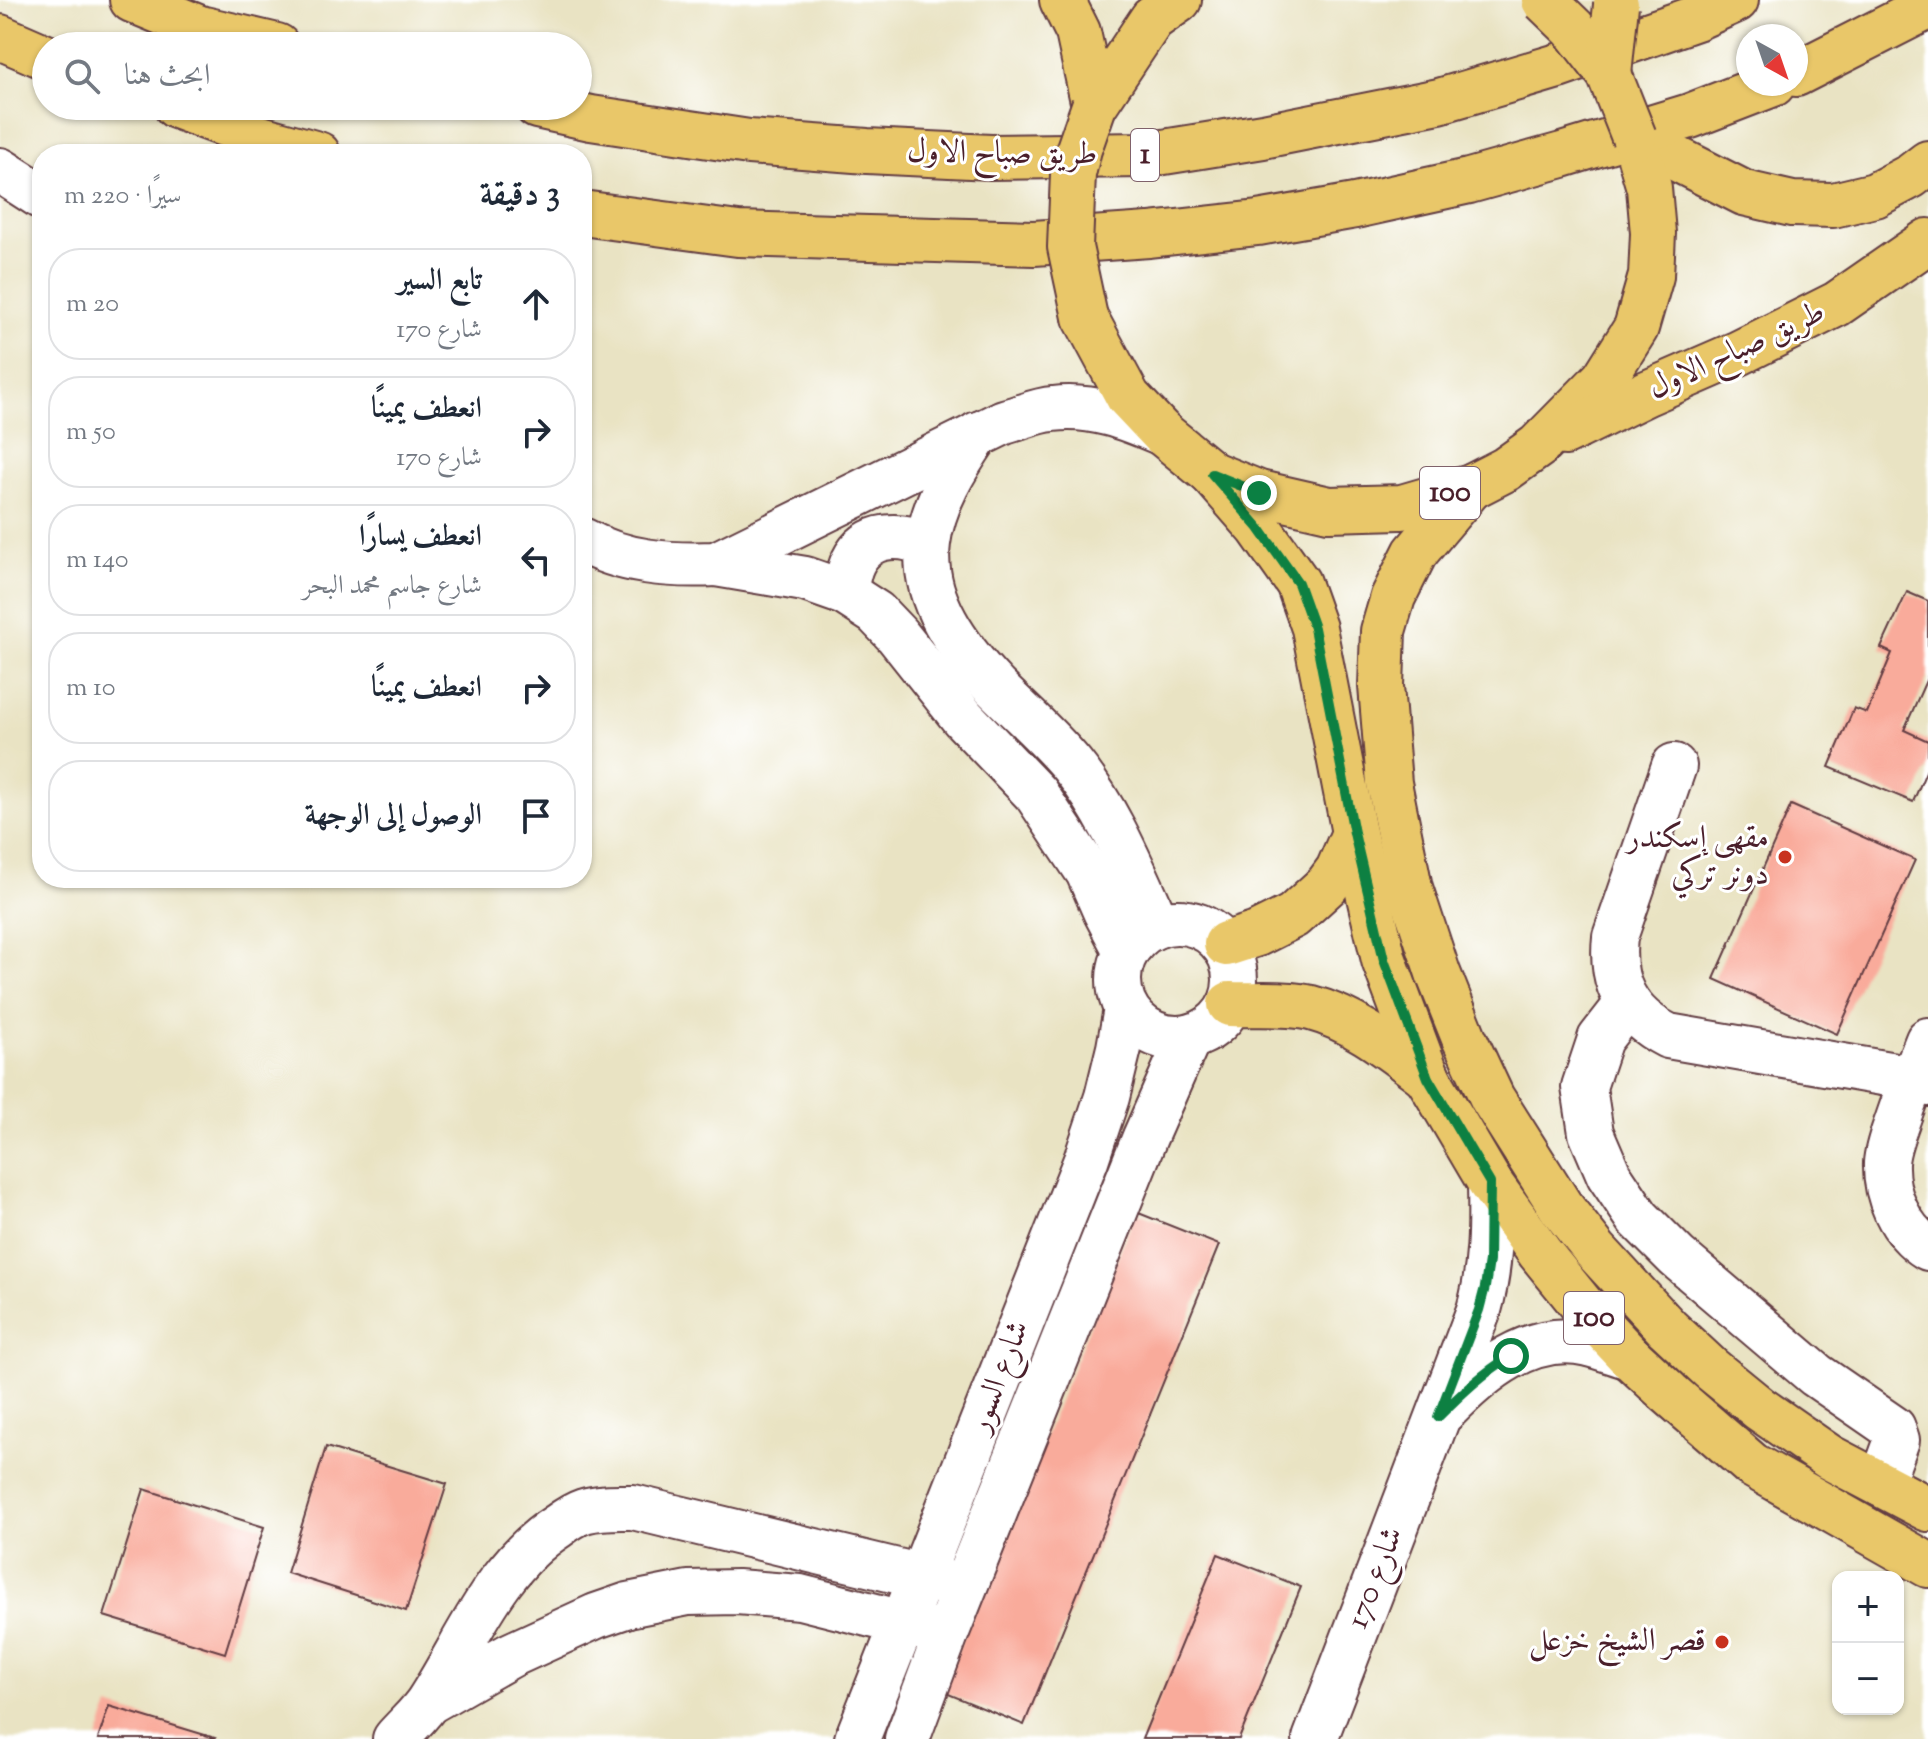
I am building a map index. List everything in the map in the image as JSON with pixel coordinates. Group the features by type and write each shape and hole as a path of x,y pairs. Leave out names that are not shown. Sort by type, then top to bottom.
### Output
{"main road":[{"path":"132,0 217,32"},
{"path":"1062,0 1078,32 1094,106"},
{"name":"100","path":"1179,0 1152,19 1094,106 1079,149 1073,174 1070,247 1085,317 1128,397 1162,433 1212,474 1259,528 1298,583 1314,628 1354,833 1384,960 1428,1078 1490,1183 1540,1253 1587,1311 1630,1357 1752,1465 1928,1565"},
{"name":"100","path":"1212,474 1259,493 1329,509 1402,507 1471,487 1506,469 1538,446 1604,379 1636,328 1651,276 1653,233 1649,188 1634,137 1609,74 1573,28 1544,0"},
{"name":"طريق صباح الاول","path":"592,118 778,144 991,157 1145,155 1263,136 1439,101 1558,66 1696,18 1736,0"},
{"path":"1609,74 1617,3"},
{"path":"1808,68 1928,7"},
{"path":"0,37 32,51"},
{"path":"592,214 738,234 1034,243 1149,235 1258,223 1469,181 1690,116 1742,96"},
{"path":"213,120 282,144"},
{"path":"1634,137 1744,193 1792,204 1833,205 1875,195 1928,163"},
{"name":"طريق صباح الاول","path":"1538,446 1837,304 1928,241"},
{"name":"100","path":"1471,487 1415,553 1393,597 1383,631 1381,686 1389,783 1410,888 1438,973 1464,1038 1492,1098 1561,1207 1595,1250 1667,1328 1760,1409 1829,1457 1928,1509"},
{"path":"1226,944 1257,934 1293,916 1338,870 1354,833"},
{"path":"1230,1004 1284,1005 1309,1008 1333,1016 1381,1041 1428,1078"}],"street":[{"path":"0,170 32,191"},
{"path":"716,564 1004,422 1052,409 1086,408 1119,415 1162,433"},
{"path":"978,434 955,469 934,516 927,544 934,598 947,627 992,683 1070,763 1093,793 1115,833 1142,937"},
{"path":"845,593 853,561 860,551 874,542 900,536 927,544"},
{"path":"592,545 675,566 716,564 805,579 845,593 876,613 963,718 1036,794 1088,872 1105,911 1142,937"},
{"path":"1674,766 1615,937 1613,954 1620,988 1639,1017 1668,1036 1923,1067 1890,1143 1886,1161 1887,1181 1898,1216 1909,1232 1928,1248"},
{"path":"1175,921 1192,923 1218,935 1226,944 1235,971 1235,988 1220,1020 1206,1031 1189,1037 1170,1038 1153,1033 1137,1023 1126,1009 1121,997 1119,971 1142,937 1175,921"},
{"path":"1628,1003 1600,1039 1584,1087 1591,1133 1609,1175 1638,1218 1677,1257 1816,1375 1893,1428 1897,1440 1881,1484"},
{"name":"شارع السور","path":"857,1739 1086,1160 1107,1097 1126,1009"},
{"name":"شارع السور","path":"907,1739 1145,1137 1189,1037"},
{"name":"شارع 170","path":"1315,1739 1479,1310 1489,1261 1490,1183"},
{"path":"1561,1207 1589,1206 1623,1196"},
{"name":"شارع 170","path":"1438,1417 1492,1367 1535,1346 1585,1343 1630,1357"},
{"path":"395,1739 430,1701 476,1617 504,1578 535,1543 581,1512 633,1507 965,1588"},
{"path":"430,1701 551,1636 628,1605 688,1593 737,1592 800,1597 946,1634"}],"building":[{"path":"1907,592 1928,601 1928,676 1904,730 1928,741 1928,767 1913,802 1829,767 1854,708 1867,713 1892,653 1881,648"},
{"path":"1791,805 1915,860 1837,1034 1714,979"},
{"path":"1136,1212 1219,1245 1024,1725 941,1691"},
{"path":"326,1447 447,1484 406,1611 287,1573"},
{"path":"144,1489 264,1527 225,1653 104,1616"},
{"path":"1218,1554 1301,1587 1239,1739 1142,1739"},
{"path":"109,1706 215,1738 98,1739"}],"place":[{"name":"مقهى إسكندر دونر تركي","path":"1785,857"},
{"name":"قصر الشيخ خزعل","path":"1722,1642"}],"route":[{"path":"1259,493 1212,474 1259,528 1298,583 1314,628 1354,833 1384,960 1428,1078 1490,1183 1491,1227 1485,1287 1438,1417 1468,1387 1511,1356"}]}
